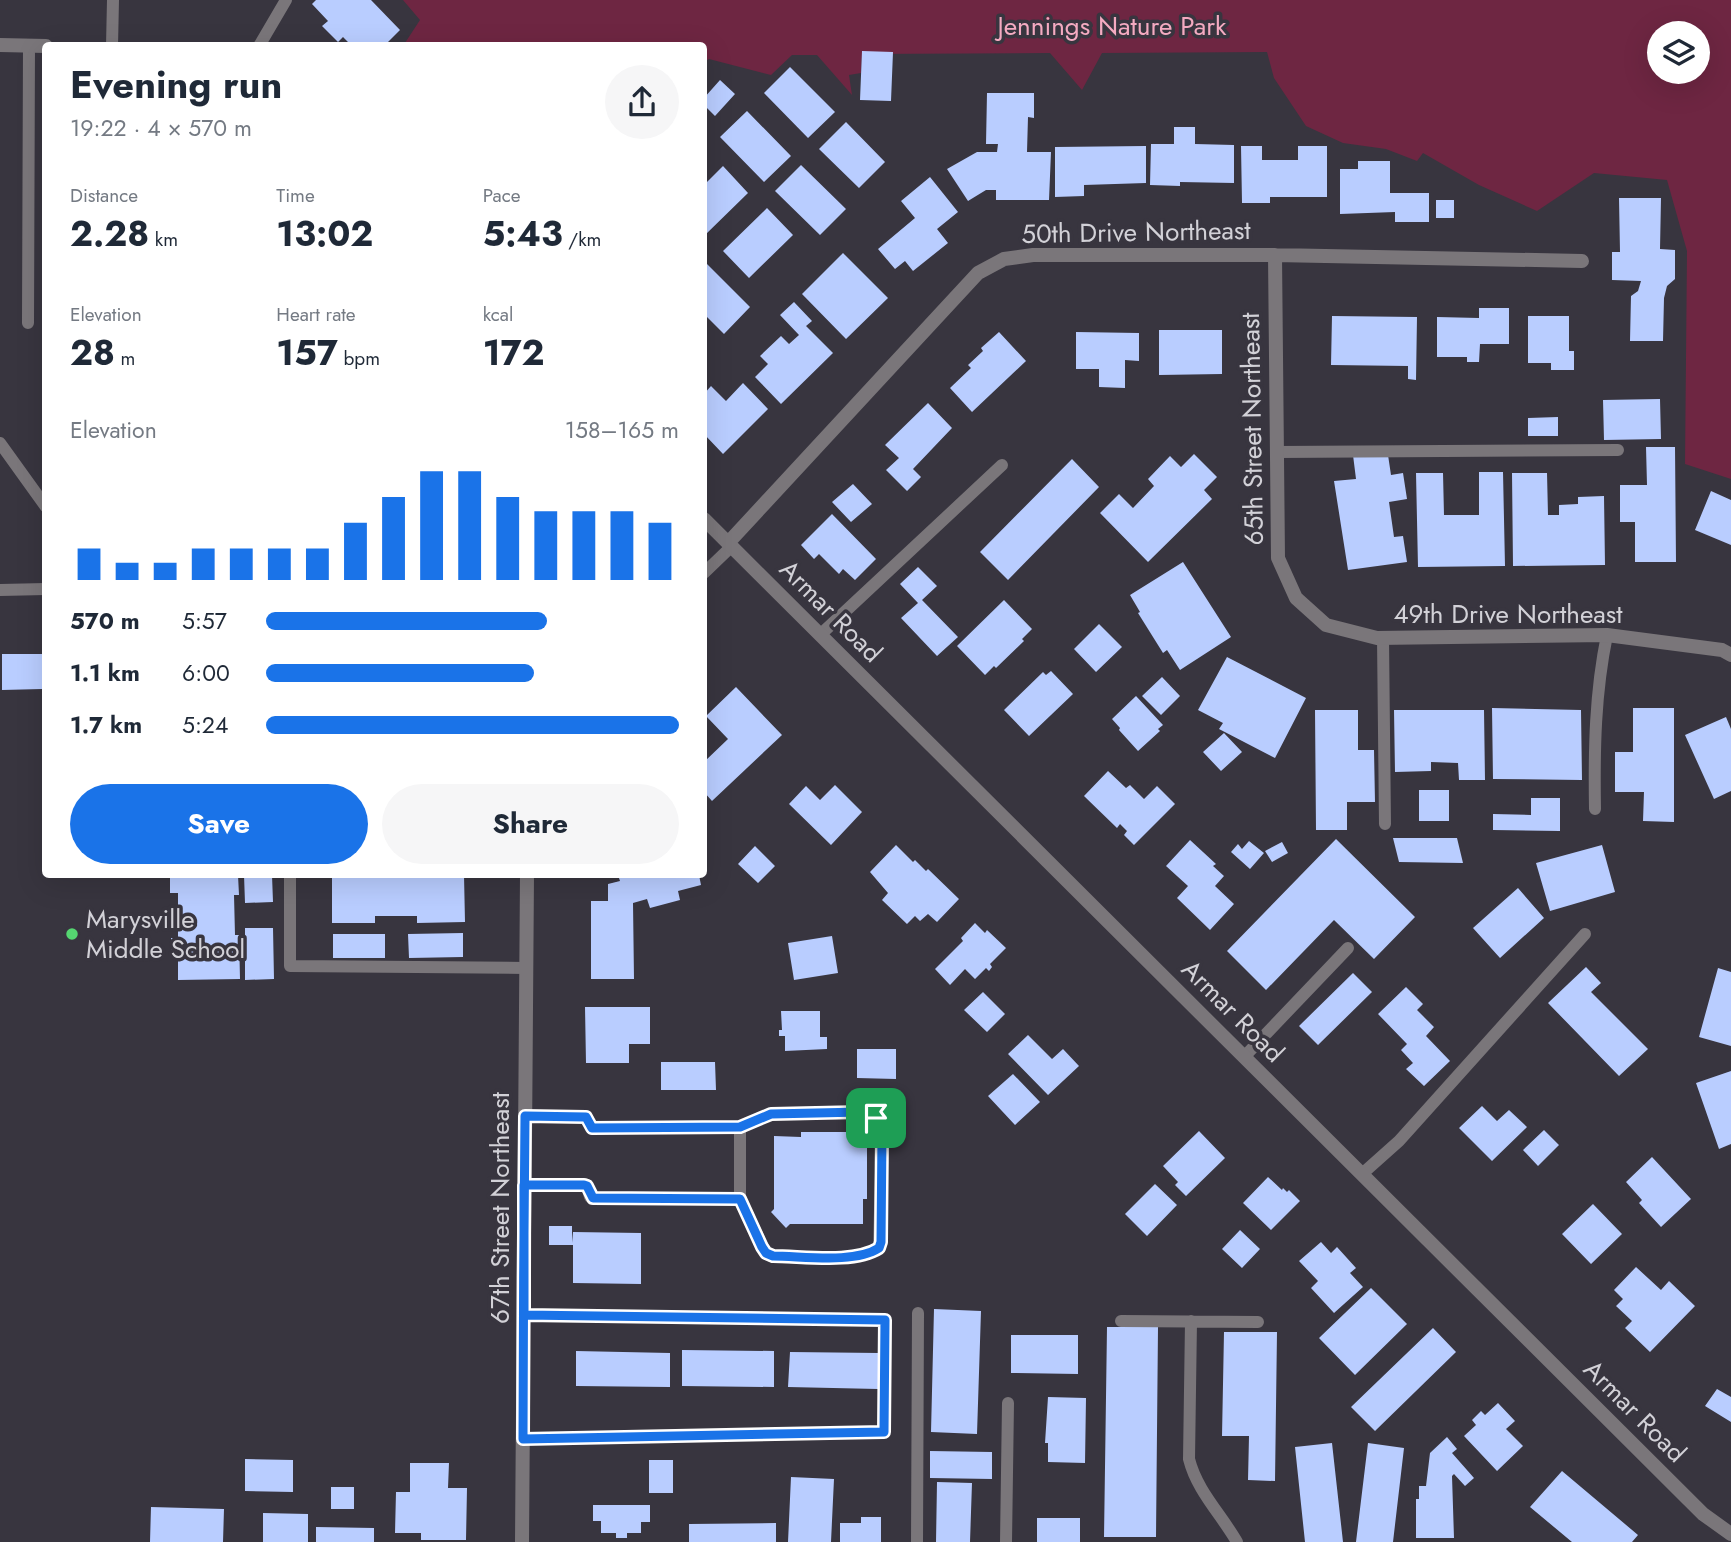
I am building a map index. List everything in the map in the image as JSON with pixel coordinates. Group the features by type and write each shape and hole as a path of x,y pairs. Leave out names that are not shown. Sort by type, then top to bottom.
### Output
{"street":[{"path":"0,45 42,46"},
{"name":"50th Drive Northeast","path":"730,545 978,273 1004,259 1033,255 1582,261"},
{"name":"65th Street Northeast","path":"1275,256 1278,558 1296,598"},
{"name":"Armar Road","path":"707,522 1703,1514 1731,1534"},
{"name":"49th Drive Northeast","path":"1296,598 1326,625 1383,638 1607,635 1722,650 1731,655"},
{"name":"67th Street Northeast","path":"522,1542 527,878"}],"lane":[{"path":"112,42 113,0"},
{"path":"261,42 286,0"},
{"path":"28,323 29,46"},
{"path":"0,443 42,501"},
{"path":"1277,452 1618,450"},
{"path":"820,635 1002,465"},
{"path":"707,570 730,545"},
{"path":"0,590 42,589"},
{"path":"1595,809 1596,708 1607,635"},
{"path":"1383,638 1385,824"},
{"path":"290,878 290,967 526,968"},
{"path":"1362,1174 1399,1142 1585,934"},
{"path":"1244,1057 1348,948"},
{"path":"525,1116 586,1117 592,1128 740,1127 763,1116 779,1113 869,1113 876,1118 882,1134 879,1248 863,1256 773,1256 766,1253 740,1199 740,1127"},
{"path":"524,1185 584,1185 593,1198 740,1199"},
{"path":"917,1542 918,1313"},
{"path":"523,1439 884,1432 885,1320 524,1315"},
{"path":"1121,1321 1258,1322"},
{"path":"1191,1321 1189,1459 1192,1473 1202,1492 1237,1542"},
{"path":"1006,1542 1008,1404"}],"green space":[{"name":"Jennings Nature Park","path":"403,0 1731,0 1731,479 1685,464 1687,251 1667,180 1594,173 1537,211 1479,185 1423,153 1417,161 1386,149 1343,143 1306,126 1274,78 1267,52 1102,53 1082,90 1050,53 862,54 861,73 849,75 852,95 817,55 792,55 771,75 707,60 707,42 406,42 420,20"}],"building":[{"path":"316,0 371,0 400,30 388,42 348,42 343,37 338,42 322,26 328,21 312,4"},
{"path":"862,51 893,52 891,101 860,100"},
{"path":"790,67 835,112 808,138 764,93"},
{"path":"720,80 735,94 715,116 707,108 707,95"},
{"path":"987,93 1034,93 1034,118 1028,117 1027,152 1051,152 1049,200 996,200 996,190 986,190 968,201 947,169 977,152 997,152 998,144 986,144"},
{"path":"747,111 791,156 764,182 720,137"},
{"path":"846,122 885,162 859,188 819,149"},
{"path":"1174,127 1195,127 1195,144 1234,145 1234,183 1180,182 1180,186 1150,185 1151,144 1174,144"},
{"path":"1146,146 1146,183 1084,185 1084,196 1055,197 1055,147"},
{"path":"1241,146 1262,146 1262,160 1298,160 1298,146 1327,146 1327,197 1270,197 1270,203 1242,203"},
{"path":"1358,161 1390,161 1390,193 1429,193 1429,222 1395,222 1395,212 1340,214 1340,169 1358,169"},
{"path":"801,165 846,209 820,235 775,191"},
{"path":"723,166 748,193 707,233 707,182"},
{"path":"930,177 958,212 937,229 948,243 913,271 905,261 895,269 878,249 915,218 901,201"},
{"path":"1619,198 1661,198 1660,249 1675,250 1675,279 1667,286 1664,298 1663,341 1630,341 1631,296 1638,291 1641,281 1612,280 1612,252 1620,252"},
{"path":"1436,200 1454,200 1454,218 1436,218"},
{"path":"767,208 793,235 749,278 723,251"},
{"path":"843,253 888,298 846,339 802,294"},
{"path":"707,264 750,307 724,334 707,317"},
{"path":"794,302 812,321 806,326 833,353 781,404 755,377 768,364 760,356 781,336 789,344 799,335 780,315"},
{"path":"1479,308 1509,308 1509,344 1480,344 1479,362 1467,362 1467,357 1437,357 1437,317 1479,318"},
{"path":"1332,316 1417,317 1416,380 1408,379 1408,366 1331,365"},
{"path":"1528,316 1569,316 1569,351 1574,351 1574,370 1551,370 1551,363 1528,363"},
{"path":"1159,330 1222,330 1222,374 1159,375"},
{"path":"999,332 1026,361 972,412 950,388 971,368 968,365 983,351 981,348"},
{"path":"1076,332 1139,333 1139,361 1125,360 1125,388 1099,387 1099,369 1076,369"},
{"path":"743,383 768,409 723,454 707,437 707,391 711,386 726,401"},
{"path":"1660,399 1661,439 1604,440 1603,400"},
{"path":"928,403 952,428 913,469 921,477 907,491 886,470 899,458 885,445"},
{"path":"1558,417 1558,436 1528,436 1528,418"},
{"path":"1646,447 1675,447 1676,562 1635,562 1635,522 1620,522 1620,485 1647,485"},
{"path":"1194,454 1217,477 1204,490 1212,499 1148,562 1100,513 1119,494 1133,508 1154,486 1148,479 1170,456 1181,467"},
{"path":"1353,455 1388,455 1391,475 1403,473 1407,499 1389,502 1394,537 1403,536 1407,562 1348,570 1334,481 1356,479"},
{"path":"1072,459 1099,487 1008,580 980,552"},
{"path":"1479,472 1503,472 1505,566 1418,567 1416,473 1443,473 1444,515 1479,515"},
{"path":"1512,473 1547,473 1548,515 1559,515 1559,505 1578,504 1578,497 1604,496 1605,565 1513,566"},
{"path":"853,484 872,504 851,522 832,502"},
{"path":"1711,491 1731,500 1731,545 1695,530"},
{"path":"832,514 876,559 855,580 843,569 839,574 819,554 814,559 801,545"},
{"path":"1183,562 1231,637 1180,670 1167,650 1163,653 1130,595"},
{"path":"918,567 937,586 922,600 958,637 937,656 901,618 918,603 900,584"},
{"path":"1004,600 1032,629 1022,639 1024,641 985,675 957,646"},
{"path":"1099,624 1122,647 1096,672 1074,649"},
{"path":"2,654 42,654 42,689 2,690"},
{"path":"1227,657 1306,698 1275,758 1219,729 1223,723 1198,710"},
{"path":"1051,671 1073,694 1029,736 1004,710 1043,672 1046,675"},
{"path":"1162,677 1180,696 1161,715 1142,696"},
{"path":"736,687 782,735 712,801 707,795 707,759 728,739 707,715"},
{"path":"1136,696 1163,725 1138,751 1112,719"},
{"path":"1492,708 1581,710 1582,780 1493,779"},
{"path":"1633,708 1674,708 1674,822 1643,821 1644,792 1615,792 1615,752 1633,752"},
{"path":"1315,710 1358,710 1358,750 1374,750 1375,802 1347,802 1347,830 1316,830"},
{"path":"1394,710 1484,710 1485,780 1459,780 1458,763 1431,762 1431,771 1395,772"},
{"path":"1726,717 1731,729 1731,791 1714,799 1685,735"},
{"path":"1224,733 1242,752 1221,771 1203,752"},
{"path":"1108,771 1126,788 1130,785 1144,799 1157,786 1175,804 1134,845 1124,835 1127,831 1120,824 1117,828 1084,796"},
{"path":"835,785 862,812 831,845 789,804 806,786 820,800"},
{"path":"1419,790 1449,790 1449,821 1419,821"},
{"path":"1531,798 1560,798 1560,831 1493,830 1493,814 1531,815"},
{"path":"1393,838 1457,838 1463,863 1399,862"},
{"path":"1336,839 1415,917 1374,959 1334,920 1266,990 1227,951"},
{"path":"1190,840 1216,864 1213,866 1224,876 1215,886 1234,904 1210,930 1177,898 1188,886 1166,866"},
{"path":"1249,841 1264,853 1250,869 1231,852 1238,844 1242,849"},
{"path":"1282,842 1288,853 1272,862 1265,851"},
{"path":"896,845 913,862 915,860 926,871 928,869 959,899 937,922 928,914 920,921 915,916 907,924 882,900 888,893 870,872"},
{"path":"1602,845 1615,892 1550,911 1536,863"},
{"path":"755,846 775,866 758,883 738,864"},
{"path":"170,878 238,878 239,895 234,895 235,935 239,935 240,979 178,980 178,954 171,955 171,938 178,938 178,893 170,893"},
{"path":"244,878 272,878 273,902 245,903"},
{"path":"332,878 464,878 465,922 417,923 417,916 375,916 375,923 332,923"},
{"path":"619,878 700,878 701,885 678,891 680,900 650,908 647,899 633,903 634,979 591,979 591,901 608,901 608,884 620,881"},
{"path":"1518,888 1544,918 1500,958 1473,928"},
{"path":"975,923 1006,948 990,964 992,967 989,971 986,968 975,979 965,969 950,985 935,969 963,941 961,938"},
{"path":"245,928 273,928 274,979 245,980"},
{"path":"463,933 463,957 409,958 408,934"},
{"path":"333,934 385,934 385,958 333,958"},
{"path":"832,936 838,973 794,980 788,943"},
{"path":"1586,967 1601,983 1591,992 1648,1049 1619,1076 1548,1003"},
{"path":"1718,968 1731,972 1731,1046 1699,1037"},
{"path":"1353,973 1372,992 1318,1045 1299,1026"},
{"path":"1406,987 1423,1004 1417,1010 1434,1027 1426,1036 1450,1061 1424,1086 1406,1069 1413,1063 1401,1050 1407,1044 1378,1014"},
{"path":"983,992 1005,1014 987,1032 964,1010"},
{"path":"585,1007 650,1007 650,1044 629,1044 629,1063 586,1063"},
{"path":"781,1011 820,1011 820,1037 827,1037 827,1049 785,1051 785,1036 779,1036 779,1030 782,1030"},
{"path":"1028,1035 1052,1059 1063,1049 1079,1066 1048,1095 1008,1054"},
{"path":"857,1049 896,1049 896,1079 857,1078"},
{"path":"661,1062 715,1062 716,1090 661,1090"},
{"path":"1731,1071 1731,1144 1719,1149 1696,1083"},
{"path":"1013,1074 1040,1102 1015,1125 988,1096"},
{"path":"1482,1106 1497,1121 1509,1110 1527,1127 1492,1161 1459,1128"},
{"path":"1544,1130 1559,1145 1538,1166 1523,1150"},
{"path":"1199,1131 1225,1158 1186,1196 1175,1185 1178,1182 1163,1166"},
{"path":"801,1132 867,1132 867,1199 863,1199 863,1224 790,1224 786,1228 771,1212 774,1209 774,1136 801,1137"},
{"path":"1652,1157 1691,1199 1661,1227 1639,1203 1642,1200 1626,1182"},
{"path":"1268,1177 1282,1190 1289,1190 1300,1201 1271,1230 1243,1203"},
{"path":"1155,1184 1177,1205 1147,1236 1125,1214"},
{"path":"1593,1204 1622,1234 1591,1264 1562,1234"},
{"path":"549,1226 572,1226 572,1243 573,1232 641,1233 641,1284 573,1283 573,1245 549,1245"},
{"path":"1240,1230 1260,1249 1242,1268 1222,1249"},
{"path":"1321,1242 1331,1253 1337,1247 1356,1268 1350,1273 1363,1287 1334,1313 1311,1288 1318,1281 1299,1261"},
{"path":"1636,1267 1661,1290 1669,1281 1695,1306 1650,1352 1625,1328 1632,1321 1616,1306 1623,1299 1614,1290"},
{"path":"1371,1288 1407,1324 1355,1375 1319,1338"},
{"path":"934,1309 981,1311 977,1434 931,1432"},
{"path":"1107,1327 1158,1327 1156,1537 1104,1537"},
{"path":"1433,1328 1456,1352 1375,1431 1351,1407"},
{"path":"1224,1332 1277,1332 1275,1481 1248,1480 1249,1436 1222,1436"},
{"path":"1011,1335 1078,1335 1078,1374 1011,1373"},
{"path":"682,1350 774,1351 774,1387 682,1386"},
{"path":"576,1351 670,1353 670,1387 576,1386"},
{"path":"790,1352 879,1353 878,1389 788,1387"},
{"path":"1717,1389 1731,1397 1731,1422 1705,1406"},
{"path":"1048,1397 1086,1398 1085,1463 1048,1462 1048,1443 1045,1443"},
{"path":"1498,1403 1515,1421 1506,1429 1523,1446 1497,1471 1464,1436 1476,1425 1472,1420 1481,1411 1485,1415"},
{"path":"1447,1437 1457,1449 1452,1453 1474,1478 1465,1486 1454,1474 1452,1476 1454,1538 1416,1538 1416,1499 1419,1499 1419,1486 1426,1486 1430,1453"},
{"path":"1332,1443 1343,1542 1305,1542 1295,1447"},
{"path":"1368,1443 1404,1448 1393,1542 1356,1542"},
{"path":"930,1451 992,1452 992,1479 930,1478"},
{"path":"245,1459 293,1460 293,1492 245,1491"},
{"path":"649,1460 673,1460 673,1493 649,1493"},
{"path":"410,1463 449,1463 448,1488 467,1488 466,1540 421,1540 421,1533 395,1533 396,1492 410,1492"},
{"path":"1562,1471 1638,1535 1632,1542 1572,1542 1530,1507"},
{"path":"791,1477 834,1479 831,1542 788,1542"},
{"path":"937,1482 972,1483 970,1542 936,1542"},
{"path":"331,1487 354,1487 354,1509 331,1509"},
{"path":"593,1505 650,1505 650,1522 641,1522 641,1533 627,1533 627,1538 616,1538 616,1533 601,1533 601,1521 593,1521"},
{"path":"151,1507 224,1509 223,1542 150,1542"},
{"path":"263,1513 308,1514 308,1542 263,1542"},
{"path":"861,1517 881,1517 881,1542 840,1542 840,1523 861,1523"},
{"path":"1037,1518 1080,1518 1080,1542 1037,1542"},
{"path":"776,1523 776,1542 689,1542 689,1524"},
{"path":"316,1527 374,1528 374,1542 316,1542"}],"place":[{"name":"Marysville Middle School","path":"72,934"}],"route":[{"path":"876,1118 861,1112 779,1113 763,1116 740,1127 591,1128 587,1117 525,1116 524,1185 523,1439 884,1432 885,1320 524,1315 524,1185 584,1185 593,1198 740,1199 762,1247 766,1253 773,1256 863,1256 879,1248 882,1134 876,1118"}]}
